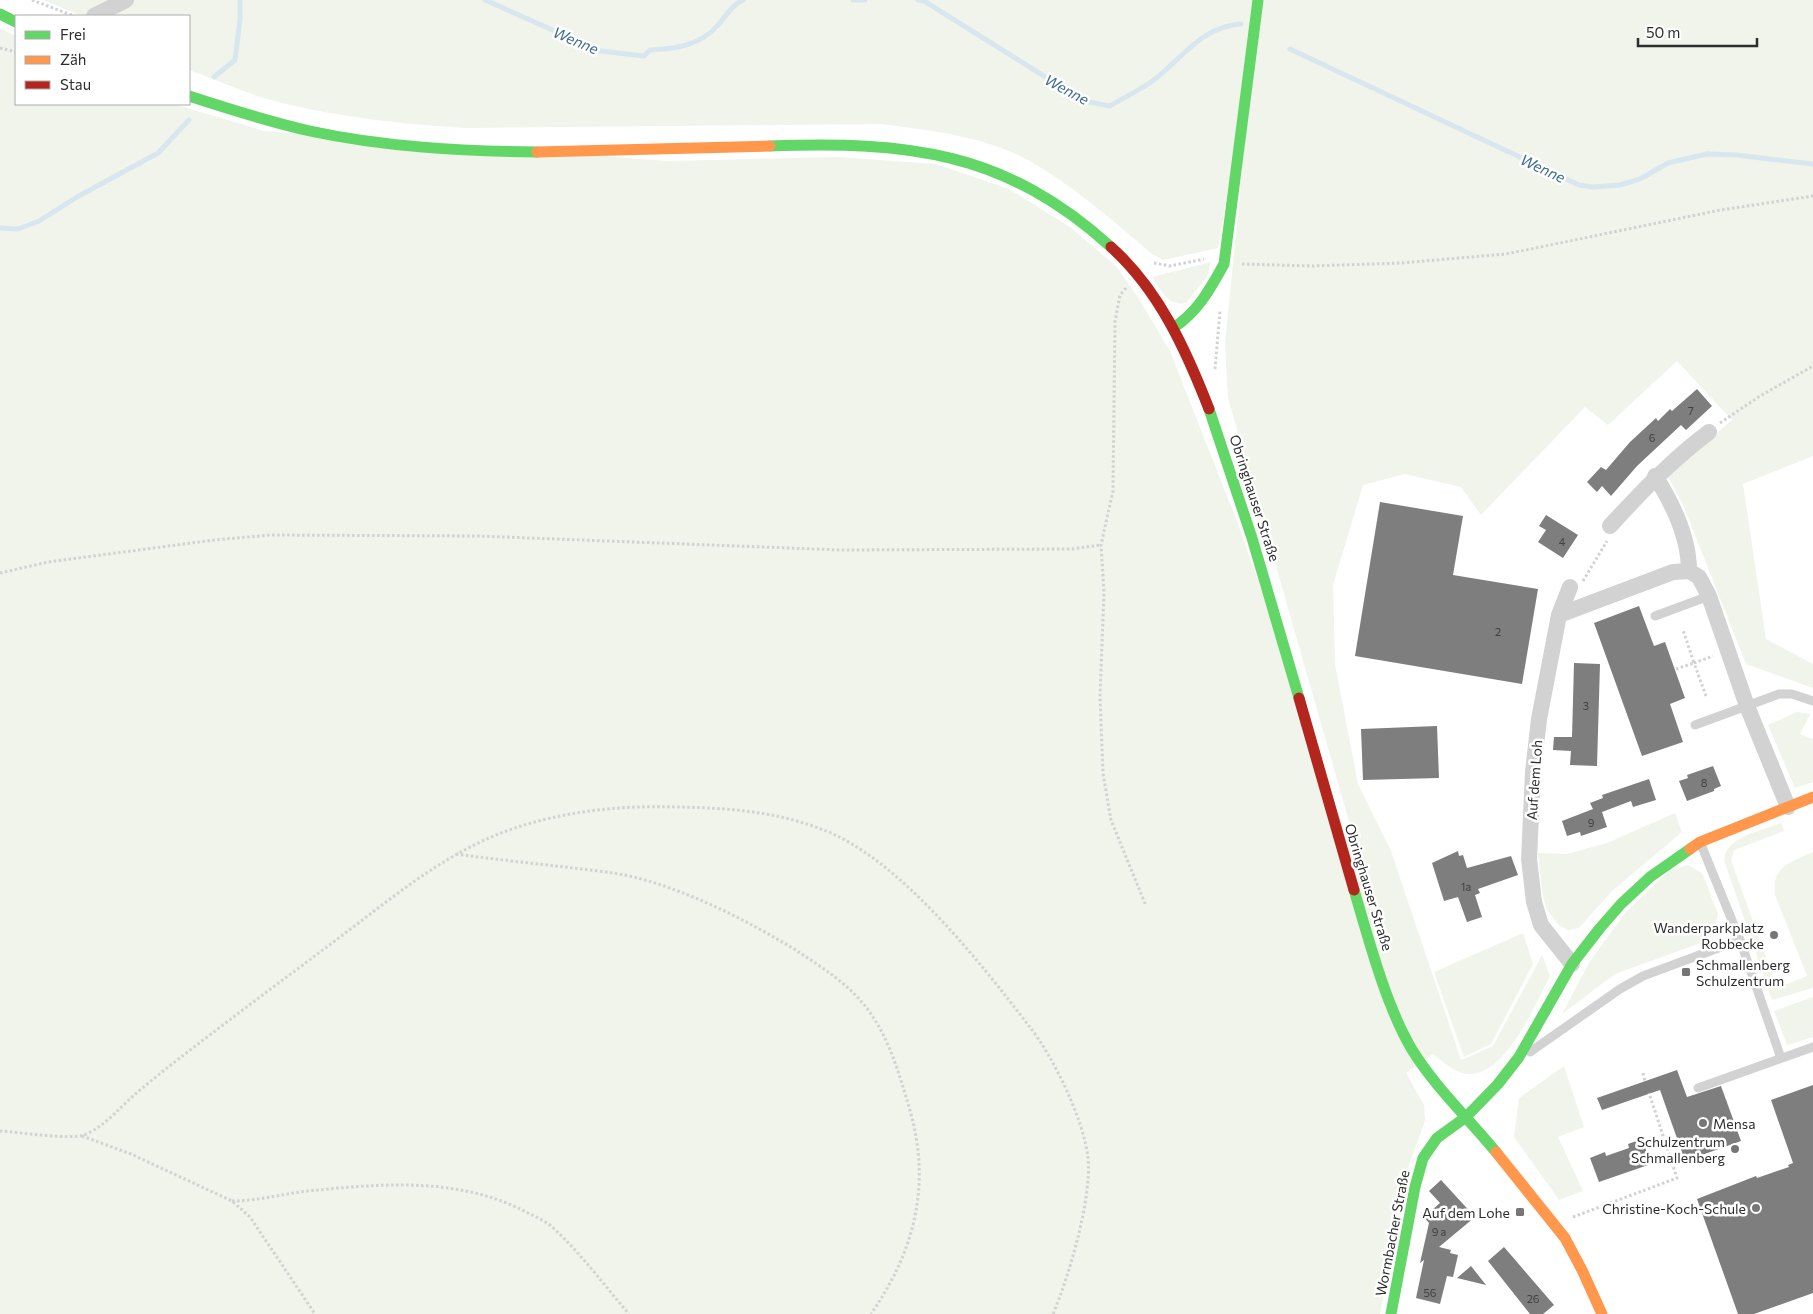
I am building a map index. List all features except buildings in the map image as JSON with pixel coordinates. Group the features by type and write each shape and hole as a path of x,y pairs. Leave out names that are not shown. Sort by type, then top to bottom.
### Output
{"street":[{"path":"96,15 126,0"},
{"path":"1173,328 1184,321 1202,302 1212,288 1225,259 1258,0"},
{"path":"0,14 15,22"},
{"name":"Obringhauser Straße","path":"190,96 236,113 315,132 406,147 453,151 566,154 821,145 917,150 992,169 1048,197 1117,252 1137,274 1173,328 1213,416 1256,549 1349,877 1393,1008 1418,1061 1436,1085 1466,1117 1560,1229 1579,1261 1602,1314"},
{"path":"1610,526 1655,476 1682,452 1709,432"},
{"path":"1655,476 1678,517 1689,559 1689,571"},
{"path":"1559,615 1673,572 1689,571 1699,578 1709,596 1747,706 1788,806"},
{"name":"Auf dem Loh","path":"1569,590 1559,615 1539,719 1533,772 1529,859 1534,902 1540,925 1572,964"},
{"path":"1466,1117 1498,1084 1518,1057 1572,964 1621,904 1650,877 1700,842 1788,806 1813,798"},
{"name":"Wormbacher Straße","path":"1391,1314 1415,1188 1423,1158 1437,1138 1466,1117"}],"lane":[{"path":"1655,616 1709,596"},
{"path":"1695,725 1779,694 1792,694 1813,701"},
{"path":"1700,842 1740,940 1781,1058"},
{"path":"1518,1057 1534,1050 1620,989 1643,976 1740,940"},
{"path":"1698,1088 1813,1047"}],"path":[{"path":"32,0 71,15"},
{"path":"0,48 15,52"},
{"path":"1152,261 1160,266 1225,259 1312,266 1401,263 1488,256 1602,236 1721,210 1813,196"},
{"path":"1137,274 1120,295 1115,321 1113,491 1101,545 1104,592 1100,697 1103,773 1111,820 1146,906"},
{"path":"1734,412 1813,366"},
{"path":"1569,590 1578,588 1608,540 1610,526"},
{"path":"0,572 48,562 271,535 478,536 841,550 1072,549 1101,545"},
{"path":"1683,630 1706,696"},
{"path":"1676,669 1694,662"},
{"path":"82,1136 111,1116 165,1069 410,884 456,854 514,828 560,817 612,808 641,806 726,808 772,814 824,830 867,853 916,895 1011,1002 1035,1033 1070,1099 1084,1138 1088,1162 1078,1236 1063,1292 1053,1314"},
{"path":"456,854 600,872 637,878 673,889 728,913 775,938 822,967 853,993 873,1016 893,1056 912,1119 920,1172 917,1214 910,1237 891,1280 871,1314"},
{"path":"1643,1073 1645,1082"},
{"path":"1560,1229 1576,1215 1677,1178 1649,1093"},
{"path":"0,1131 82,1136 131,1154 232,1201 250,1217 315,1314"},
{"path":"232,1201 247,1201 317,1190 399,1184 441,1186 481,1192 515,1206 550,1225 629,1314"}],"shaded area":[{"path":"43,0 1813,0 1813,456 1743,484 1766,639 1813,664 1813,688 1746,664 1684,507 1668,476 1732,420 1677,361 1608,425 1585,407 1481,515 1461,487 1405,474 1363,485 1333,585 1335,664 1358,784 1391,851 1461,1060 1493,1046 1542,955 1550,976 1516,1039 1504,1055 1491,1066 1477,1073 1462,1073 1450,1068 1433,1054 1406,1073 1424,1105 1425,1121 1405,1176 1380,1314 0,1314 0,28 15,36 15,105 177,105 264,131 667,161 838,157 936,164 1009,189 1070,227 1116,266 1141,302 1170,351 1238,524 1384,944 1228,398 1225,343 1259,6 1218,248 1163,260 1152,254 1092,204 1045,170 1011,152 956,135 880,124 465,128 364,118 313,110 264,98 190,70 190,15 80,15"},
{"path":"1211,262 1207,277 1186,303 1170,300 1152,277"},
{"path":"1797,712 1810,714 1800,734 1813,739 1813,782 1795,788 1768,725"},
{"path":"1675,813 1682,832 1611,892 1579,928 1568,930 1559,925 1547,910 1542,892 1538,853 1567,854 1607,843"},
{"path":"1781,823 1784,831 1734,850 1731,860 1777,988 1807,976 1775,895 1776,877 1784,866 1813,852 1813,988 1772,1000 1724,860 1726,852 1738,840 1746,835"},
{"path":"1688,865 1702,873 1718,914 1715,928 1706,941 1615,974 1562,1014 1590,961 1626,912 1670,870"},
{"path":"1523,933 1533,964 1491,1044 1464,1057 1434,972"},
{"path":"1813,997 1813,1037 1787,1045 1774,1011"},
{"path":"1564,1066 1584,1127 1558,1137 1583,1191 1559,1200 1514,1137 1519,1098"}],"waterway":[{"path":"214,77 235,60 240,20 240,0"},
{"name":"Wenne","path":"485,0 600,51 644,56 650,50 687,45 704,37 718,25 733,7 743,0"},
{"name":"Wenne","path":"853,0 865,0"},
{"name":"Wenne","path":"918,0 924,1 1084,101 1110,106 1151,82 1202,38 1226,26 1241,24"},
{"name":"Wenne","path":"1290,49 1579,185 1593,187 1620,185 1640,179 1668,163 1707,154 1736,155 1813,164"},
{"path":"0,228 18,229 39,221 77,197 158,153 189,120"}],"traffic: fast":[{"path":"1173,328 1190,315 1208,291 1224,264 1258,0"},
{"path":"0,14 15,22"},
{"path":"190,96 279,124 366,141 480,151 537,152"},
{"path":"770,146 867,146 911,150 952,159 993,172 1032,190 1072,215 1111,247"},
{"path":"1209,409 1252,538 1299,698"},
{"path":"1391,1314 1415,1187 1423,1158 1437,1138 1466,1117 1498,1084 1519,1057 1572,964 1600,928 1621,904 1650,877 1690,849"},
{"path":"1354,890 1385,991 1411,1048 1441,1089 1496,1152"}],"traffic: slow":[{"path":"537,152 770,146"},
{"path":"1690,849 1700,842 1813,797"},
{"path":"1496,1152 1565,1238 1602,1314"}],"traffic: jam":[{"path":"1111,247 1128,264 1157,302 1181,343 1209,409"},
{"path":"1299,698 1354,890"}],"place":[{"name":"Wanderparkplatz Robbecke","path":"1774,935"},
{"name":"Schmallenberg Schulzentrum","path":"1686,972"},
{"name":"Mensa","path":"1703,1123"},
{"name":"Schulzentrum Schmallenberg","path":"1735,1149"},
{"name":"Christine-Koch-Schule","path":"1756,1208"},
{"name":"Auf dem Lohe","path":"1520,1212"}]}
